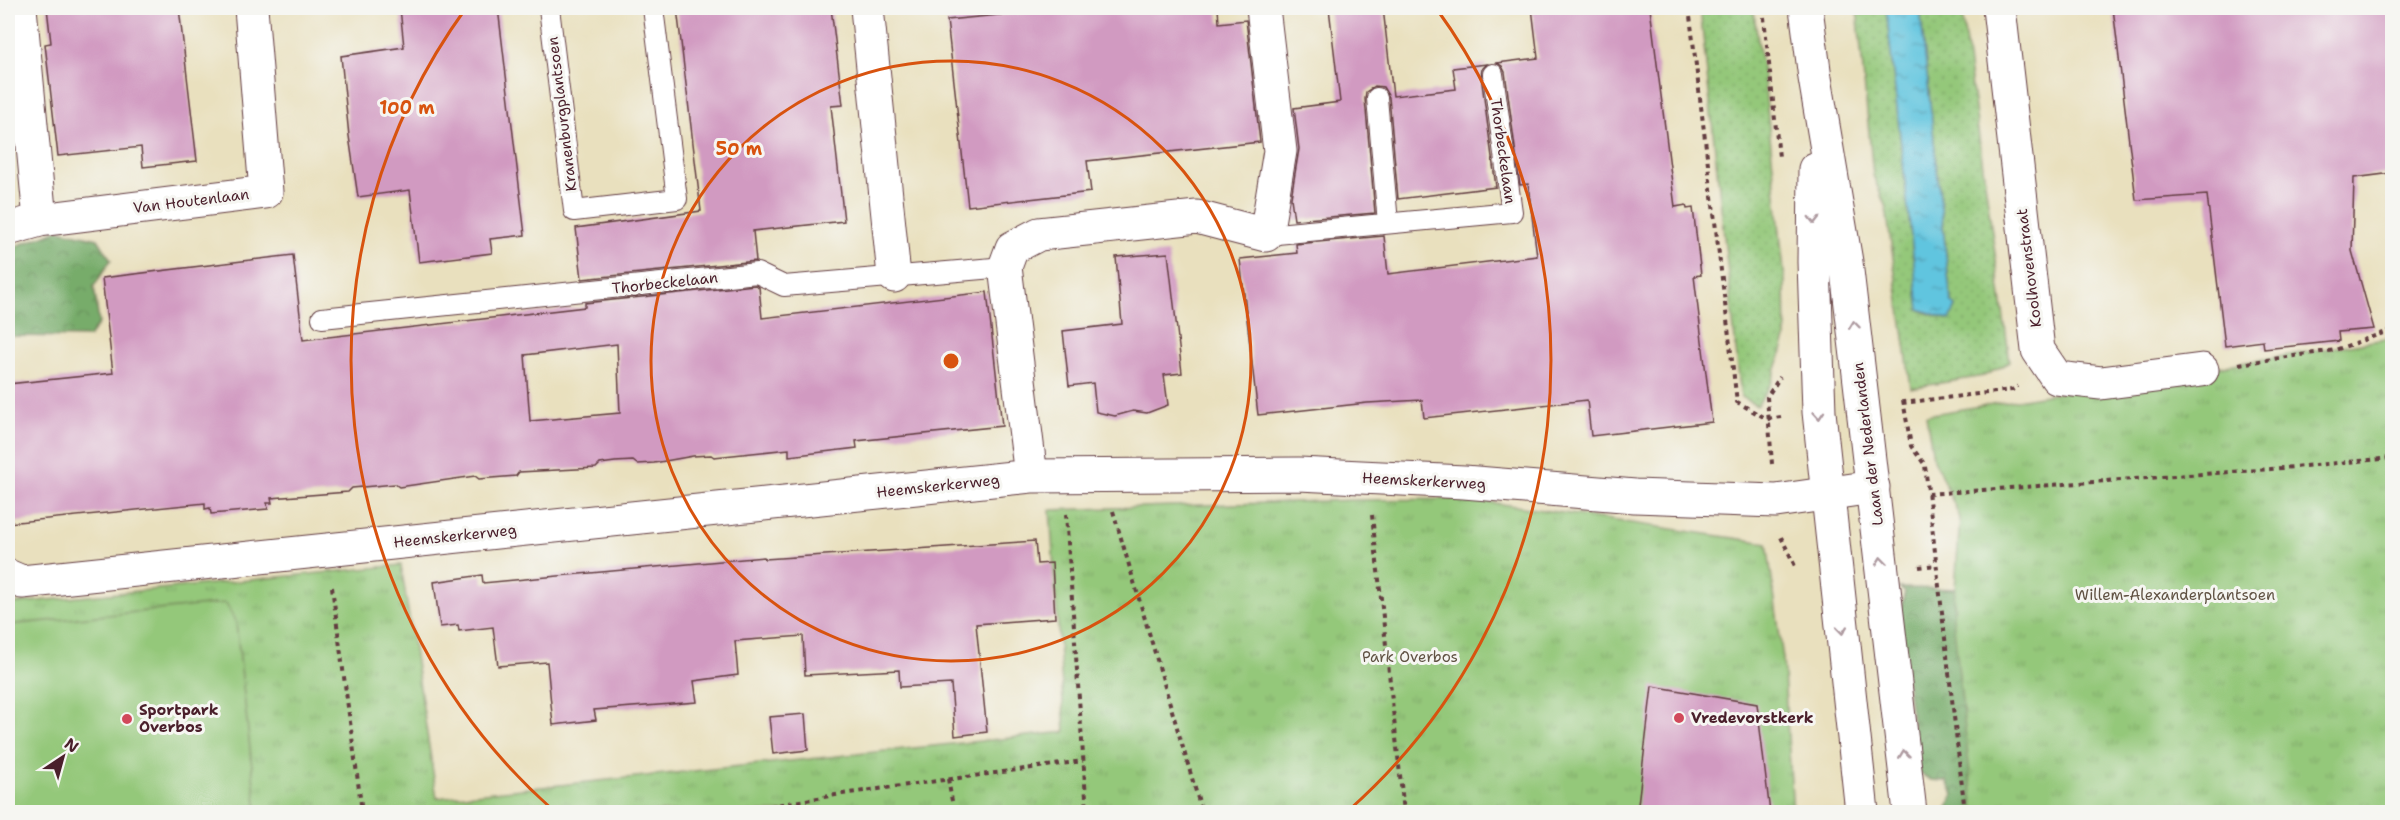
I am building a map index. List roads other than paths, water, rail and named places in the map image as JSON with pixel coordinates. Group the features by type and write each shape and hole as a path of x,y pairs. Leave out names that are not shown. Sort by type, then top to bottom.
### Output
{"street":[{"path":"20,8 40,220"},
{"name":"Van Houtenlaan","path":"8,229 40,220 266,192 251,8"},
{"path":"867,8 894,276"},
{"path":"1263,8 1280,151 1266,235"},
{"name":"Laan der Nederlanden","path":"1806,8 1815,78 1846,262 1910,813"},
{"name":"Koolhovenstraat","path":"1999,8 2038,350 2057,378 2102,383 2202,370"},
{"name":"Laan der Nederlanden","path":"1815,78 1815,297 1819,412 1862,813"},
{"name":"Thorbeckelaan","path":"1005,267 1012,248 1039,234 1197,217 1266,235"},
{"path":"1005,267 1031,476"},
{"name":"Heemskerkerweg","path":"8,576 22,582 1031,476 1299,474 1464,482 1635,496 1776,501 1873,487"}],"lane":[{"name":"Kranenburgplantsoen","path":"549,8 574,211 677,199 653,8"},
{"name":"Thorbeckelaan","path":"1266,235 1512,212 1492,74"},
{"path":"1377,98 1388,223"},
{"name":"Thorbeckelaan","path":"322,318 758,273 784,285 1005,267"}],"water":[{"path":"1886,8 1920,8 1951,302 1956,306 1950,320 1919,309"}],"place":[{"name":"Vredevorstkerk","path":"1679,718"},
{"name":"Sportpark Overbos","path":"127,719"}],"park label":[{"name":"Willem-Alexanderplantsoen","path":"2175,595"},
{"name":"Park Overbos","path":"1410,657"}]}
